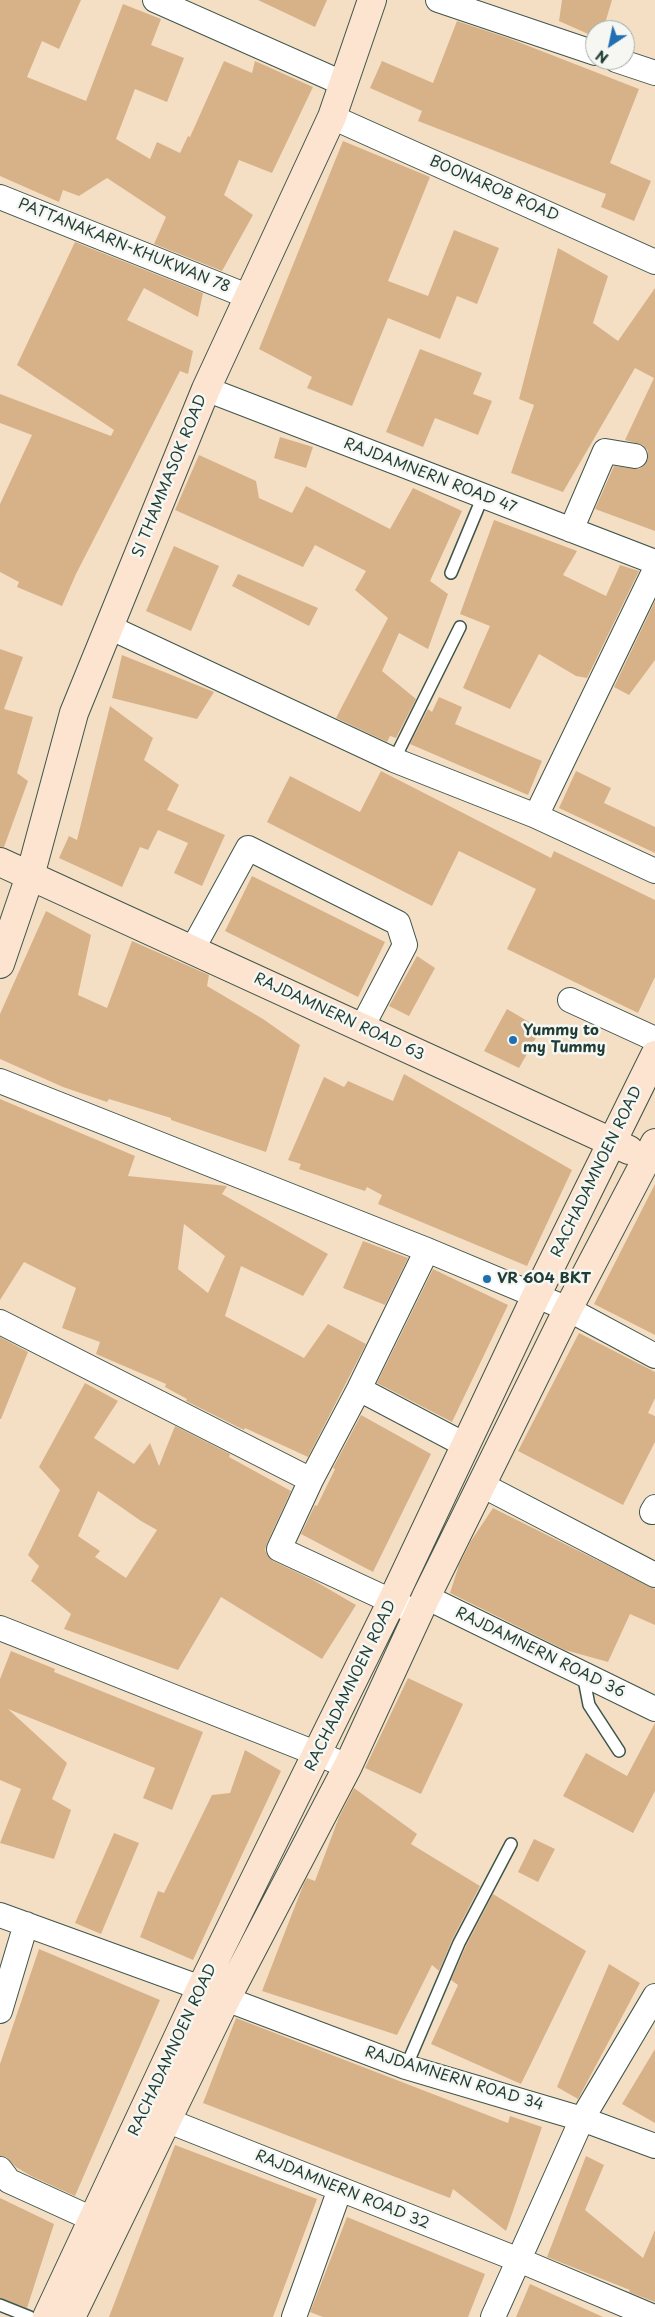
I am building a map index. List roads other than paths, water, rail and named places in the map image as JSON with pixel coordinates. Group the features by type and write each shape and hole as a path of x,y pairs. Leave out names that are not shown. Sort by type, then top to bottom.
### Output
{"main road":[{"name":"SI THAMMASOK ROAD","path":"0,964 30,876 74,713 206,389 332,117 342,83 372,0"},
{"name":"RAJDAMNERN ROAD 63","path":"0,862 611,1142 652,1155"},
{"name":"RACHADAMNOEN ROAD","path":"71,2317 104,2224 201,1988 392,1601 467,1446 536,1296 655,1055"},
{"name":"RACHADAMNOEN ROAD","path":"47,2317 166,2120 226,1999 348,1766 423,1605 568,1309 652,1155"},
{"path":"201,1988 226,1999"}],"street":[{"path":"155,0 342,83"},
{"path":"438,0 585,50"},
{"path":"635,66 655,73"},
{"name":"BOONAROB ROAD","path":"332,117 655,262"},
{"name":"PATTANAKARN-KHUKWAN 78","path":"0,197 248,296"},
{"name":"RAJDAMNERN ROAD 47","path":"206,389 655,562"},
{"path":"571,530 605,451 635,456"},
{"path":"536,816 652,576 655,575"},
{"path":"109,626 394,760 536,816 655,871"},
{"path":"192,950 248,848 398,923 405,946 362,1027"},
{"path":"570,1000 655,1039"},
{"path":"0,1081 427,1250 568,1309 655,1356"},
{"path":"0,1322 311,1480 359,1389 427,1250"},
{"path":"359,1389 467,1446"},
{"name":"RAJDAMNERN ROAD 36","path":"311,1480 279,1550 392,1601 423,1605 583,1674 655,1709"},
{"path":"482,1485 655,1575"},
{"path":"0,1628 348,1766"},
{"path":"0,1915 201,1988"},
{"path":"0,2011 26,1924"},
{"path":"494,2317 582,2119 655,1996"},
{"name":"RAJDAMNERN ROAD 34","path":"226,1999 406,2067 582,2119 655,2146"},
{"name":"RAJDAMNERN ROAD 32","path":"166,2120 519,2260 654,2317"},
{"path":"0,2169 9,2181 104,2224"},
{"path":"294,2317 340,2189"}],"lane":[{"path":"451,573 483,496"},
{"path":"394,760 460,628"},
{"path":"583,1674 590,1705 619,1751"},
{"path":"406,2067 459,1943 511,1844"},
{"path":"0,2305 30,2317"}],"place":[{"name":"Yummy to my Tummy","path":"513,1040"},
{"name":"VR 604 BKT","path":"487,1279"}]}
